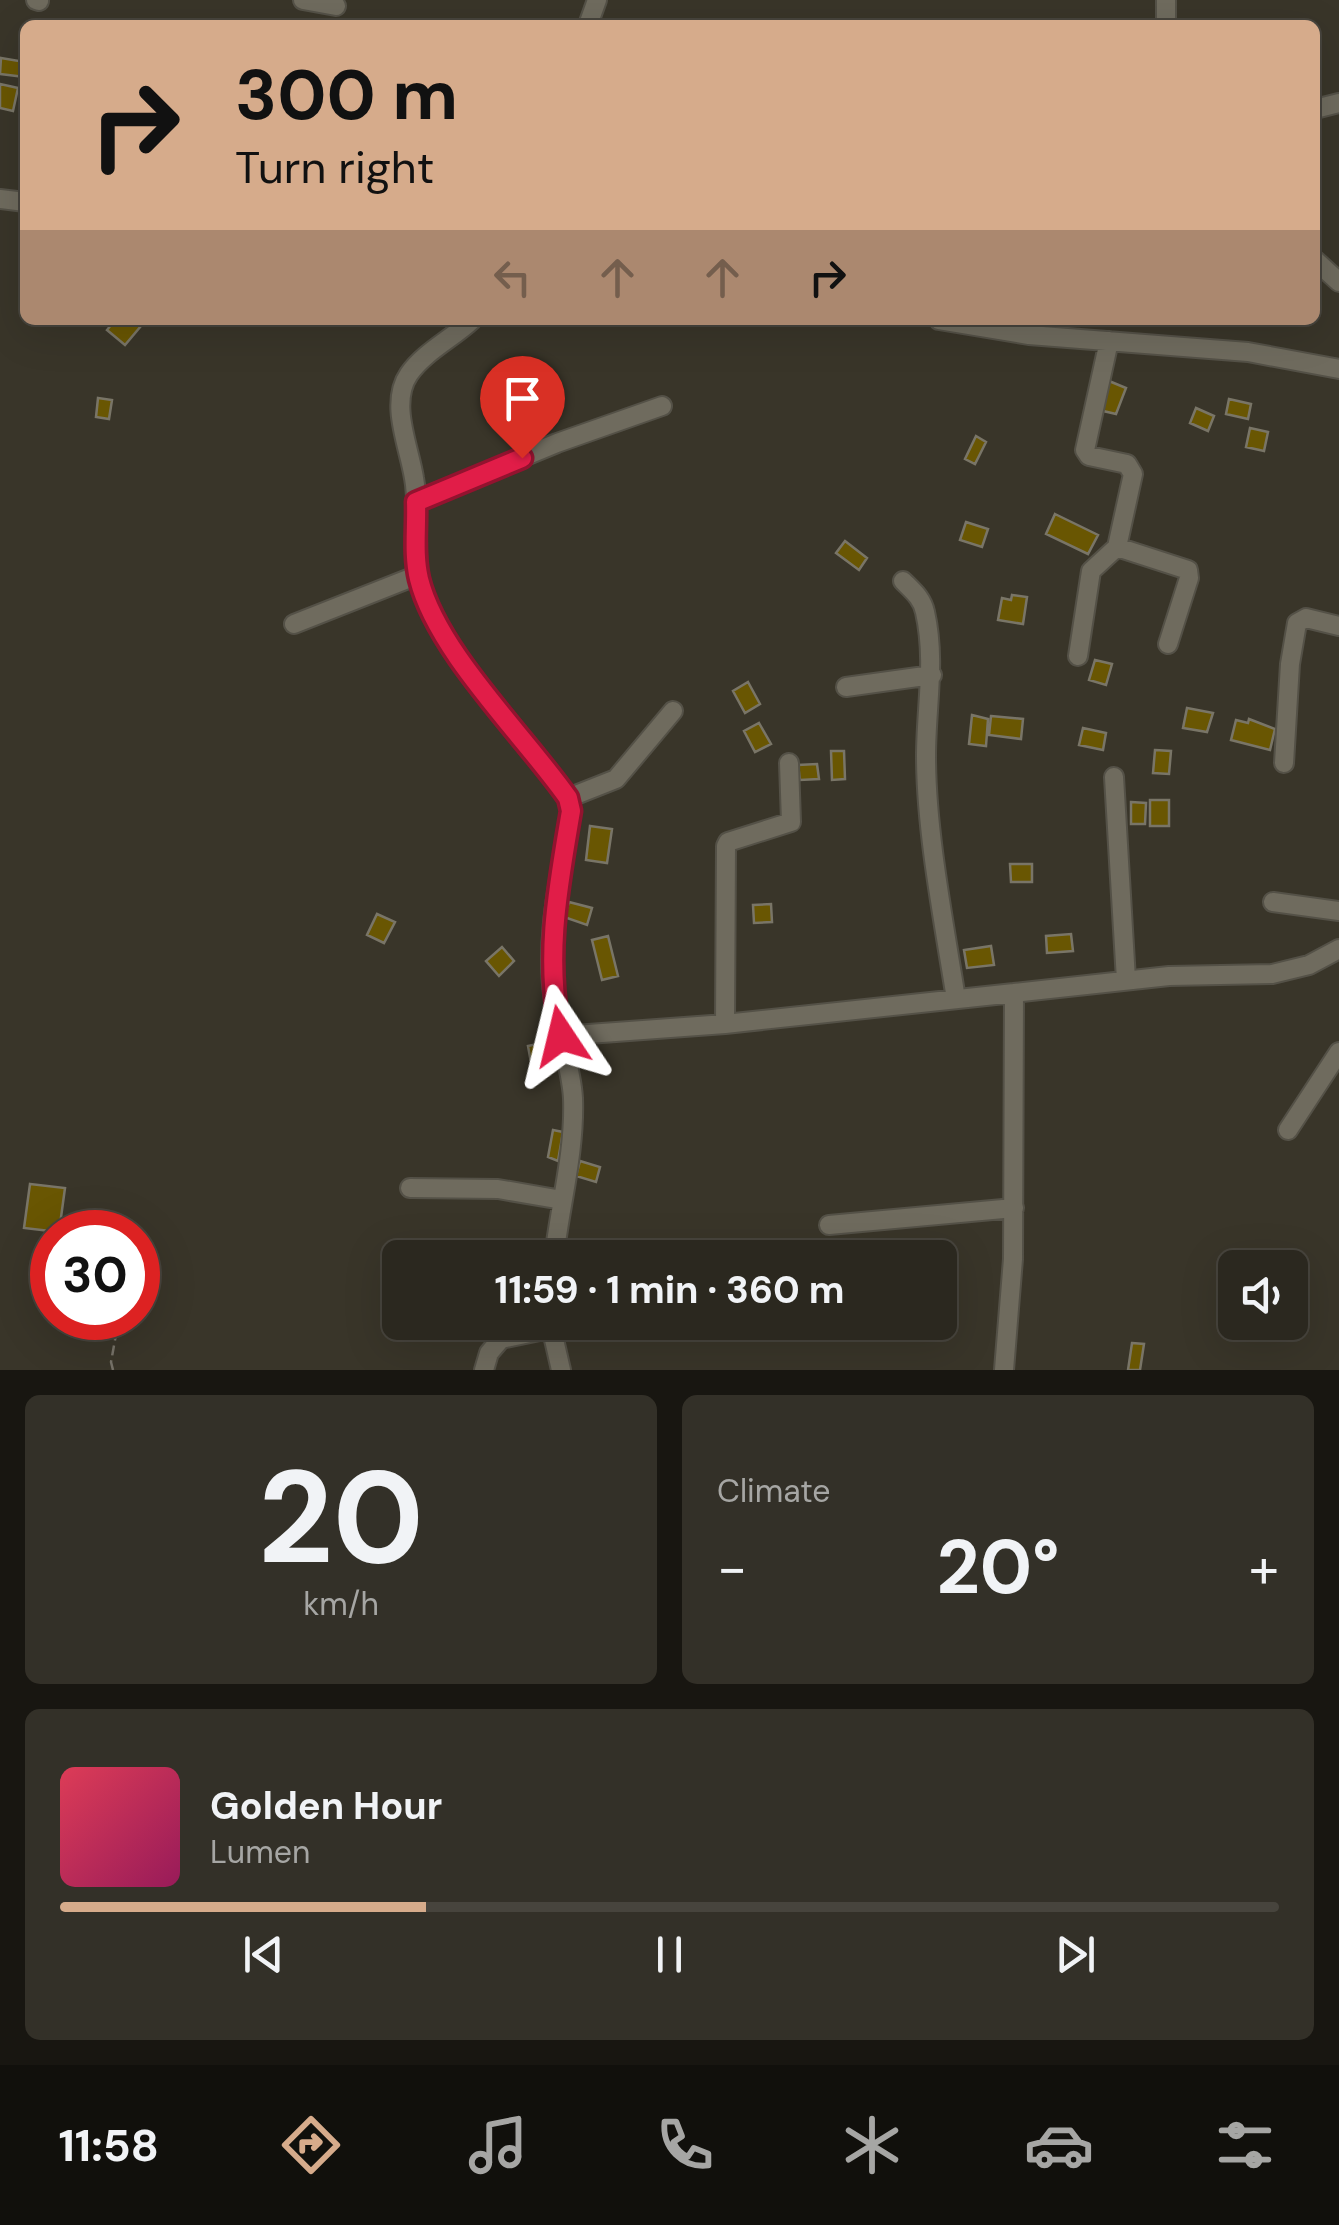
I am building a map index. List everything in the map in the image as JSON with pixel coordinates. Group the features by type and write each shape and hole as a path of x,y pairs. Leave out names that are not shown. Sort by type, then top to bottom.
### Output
{"street":[{"path":"303,0 338,3"},
{"path":"1320,265 1339,282"},
{"path":"466,325 419,362 402,387 400,411 416,502 418,575 433,618 478,684 568,798 571,811 555,908 551,964 553,1000 570,1071 573,1113 556,1240"},
{"path":"969,325 1030,335 1248,352 1339,369"},
{"path":"1078,656 1091,571 1117,547 1132,469 1127,464 1089,456 1084,450 1109,341"},
{"path":"416,502 557,443 662,406"},
{"path":"1117,547 1188,570 1189,578 1168,644"},
{"path":"294,624 418,575"},
{"path":"904,581 920,597 924,608 932,674 926,758 956,999"},
{"path":"1284,763 1290,664 1297,624 1306,618 1339,626"},
{"path":"846,686 932,674"},
{"path":"568,798 616,780 673,712"},
{"path":"725,1024 726,846 728,842 791,822 789,763"},
{"path":"1114,777 1126,980"},
{"path":"1273,902 1339,911"},
{"path":"561,1036 725,1024 1126,980 1272,974 1309,965 1339,949"},
{"path":"1004,1370 1014,1208 1014,992"},
{"path":"1339,1052 1288,1130 1339,1070"},
{"path":"410,1188 498,1189 562,1200"},
{"path":"829,1225 1014,1208"},
{"path":"484,1370 500,1340"},
{"path":"555,1340 561,1370"}],"path":[{"path":"114,1370 111,1362 115,1340"}],"building":[{"path":"1,58 20,61 20,76 0,74"},
{"path":"0,84 18,88 13,111 0,108"},
{"path":"111,325 142,325 125,345 107,330"},
{"path":"1109,381 1126,388 1116,414 1099,410"},
{"path":"98,398 112,400 109,419 96,417"},
{"path":"1229,399 1251,404 1248,419 1226,414"},
{"path":"1196,408 1214,416 1208,431 1190,423"},
{"path":"1250,428 1268,432 1264,451 1246,447"},
{"path":"976,436 986,442 975,464 965,459"},
{"path":"1055,514 1098,535 1088,554 1046,534"},
{"path":"966,522 988,529 982,547 960,540"},
{"path":"845,541 867,558 859,570 836,553"},
{"path":"1012,595 1027,597 1023,624 998,620 1002,598 1011,600"},
{"path":"1095,660 1112,664 1106,685 1089,680"},
{"path":"748,682 760,704 745,713 733,691"},
{"path":"1187,708 1213,713 1207,732 1183,728"},
{"path":"972,715 988,719 986,746 969,744"},
{"path":"991,716 1023,719 1021,739 989,735"},
{"path":"1249,719 1275,729 1270,750 1231,740 1236,720 1248,723"},
{"path":"759,723 771,744 755,752 744,731"},
{"path":"1083,728 1106,733 1103,750 1079,745"},
{"path":"1155,750 1171,751 1169,774 1153,773"},
{"path":"831,751 844,751 845,779 832,780"},
{"path":"817,764 819,779 800,780 798,765"},
{"path":"1150,800 1169,800 1169,826 1150,826"},
{"path":"1131,802 1146,803 1145,824 1131,824"},
{"path":"590,826 612,829 607,863 586,860"},
{"path":"1010,864 1032,864 1032,882 1011,882"},
{"path":"569,902 592,908 587,925 564,917"},
{"path":"771,904 772,922 754,923 753,905"},
{"path":"377,914 395,922 384,943 367,935"},
{"path":"1071,934 1073,951 1047,953 1046,936"},
{"path":"608,936 618,976 602,980 592,940"},
{"path":"991,946 994,965 967,968 964,950"},
{"path":"502,947 514,961 499,976 486,961"},
{"path":"552,1041 558,1069 533,1074 528,1046"},
{"path":"553,1130 563,1132 558,1161 548,1157"},
{"path":"580,1161 600,1167 596,1182 576,1176"},
{"path":"30,1184 65,1188 62,1210 30,1210 30,1229 24,1228"},
{"path":"1132,1343 1144,1344 1140,1370 1128,1370"}],"route":[{"path":"522,458 416,502 416,546 418,575 433,618 478,684 568,798 571,811 551,964 561,1036"}]}
